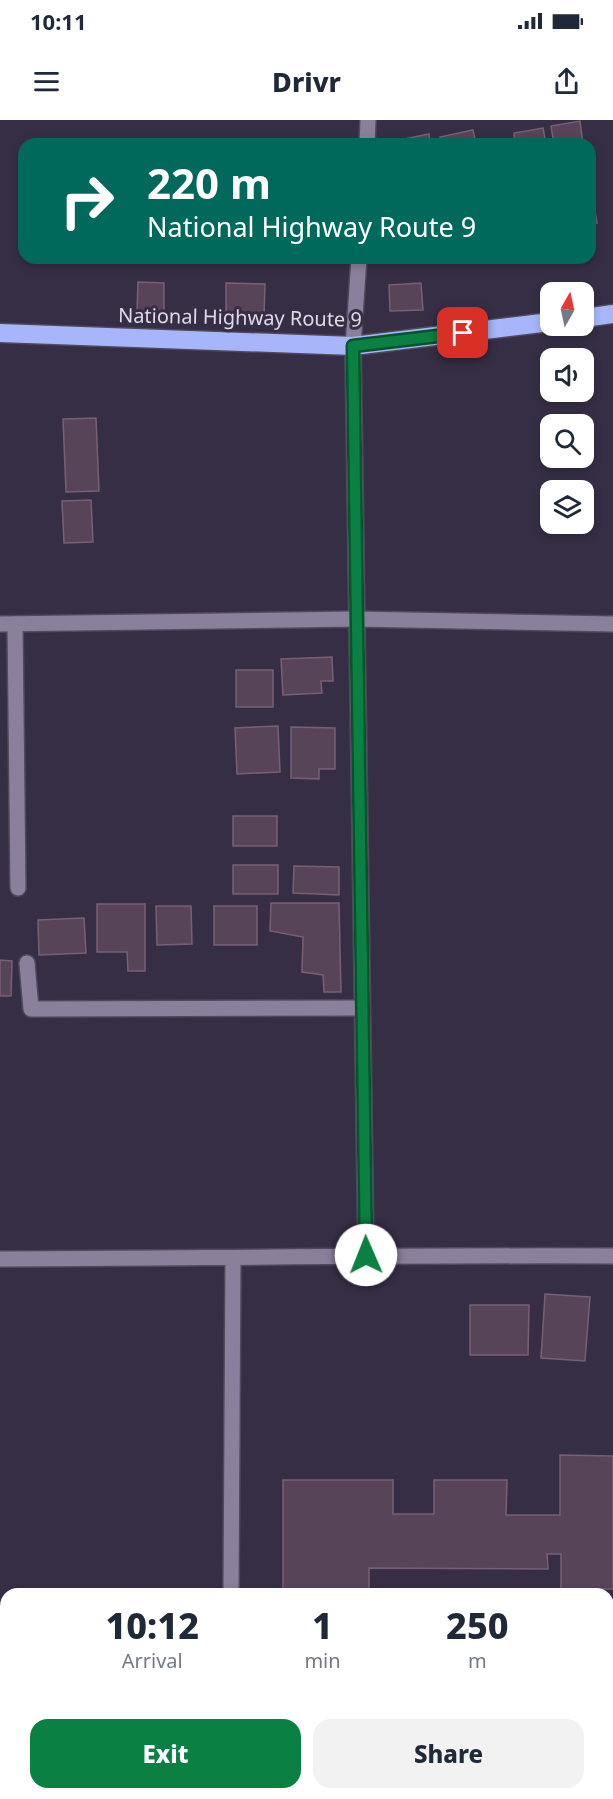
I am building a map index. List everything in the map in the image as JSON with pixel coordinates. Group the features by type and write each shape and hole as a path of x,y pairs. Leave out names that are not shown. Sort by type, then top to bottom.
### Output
{"highway":[{"path":"594,317 613,314"},
{"name":"National Highway Route 9","path":"0,333 353,346 540,323"}],"street":[{"path":"367,138 368,120"},
{"path":"359,264 353,346 366,1255"},
{"path":"18,888 7,624 356,619 613,624"},
{"path":"27,963 31,1009 362,1008"},
{"path":"0,1259 366,1255 613,1256"},
{"path":"231,1588 233,1258"}],"building":[{"path":"580,121 582,138 553,138 551,126"},
{"path":"543,128 545,138 514,138 514,133"},
{"path":"473,130 475,138 440,138"},
{"path":"429,134 429,138 409,138"},
{"path":"138,282 164,283 164,311 137,311"},
{"path":"226,283 265,284 264,317 226,316"},
{"path":"421,283 423,310 390,311 389,285"},
{"path":"96,418 99,491 66,492 63,419"},
{"path":"91,500 93,542 64,543 62,501"},
{"path":"332,657 333,681 321,681 322,693 283,695 281,659"},
{"path":"236,670 273,670 273,707 236,707"},
{"path":"278,726 280,772 237,774 235,728"},
{"path":"291,727 335,728 335,769 319,769 319,779 291,778"},
{"path":"233,816 277,816 277,846 233,846"},
{"path":"233,865 278,865 278,894 233,894"},
{"path":"294,866 339,867 339,895 293,893"},
{"path":"271,903 339,903 341,992 324,992 323,975 302,972 303,937 270,931"},
{"path":"97,904 145,904 145,971 128,971 127,952 97,952"},
{"path":"156,906 191,906 192,944 157,945"},
{"path":"214,906 257,906 257,945 214,945"},
{"path":"84,918 86,953 39,955 38,920"},
{"path":"0,960 12,961 11,996 0,996"},
{"path":"545,1294 590,1297 585,1361 541,1358"},
{"path":"470,1305 529,1305 528,1355 470,1355"},
{"path":"560,1455 613,1456 613,1588 561,1588 561,1554 547,1554 548,1569 369,1568 369,1588 283,1588 283,1480 393,1480 393,1514 434,1514 434,1480 507,1480 506,1515 560,1515"}],"route":[{"path":"366,1255 353,346 463,333"}]}
